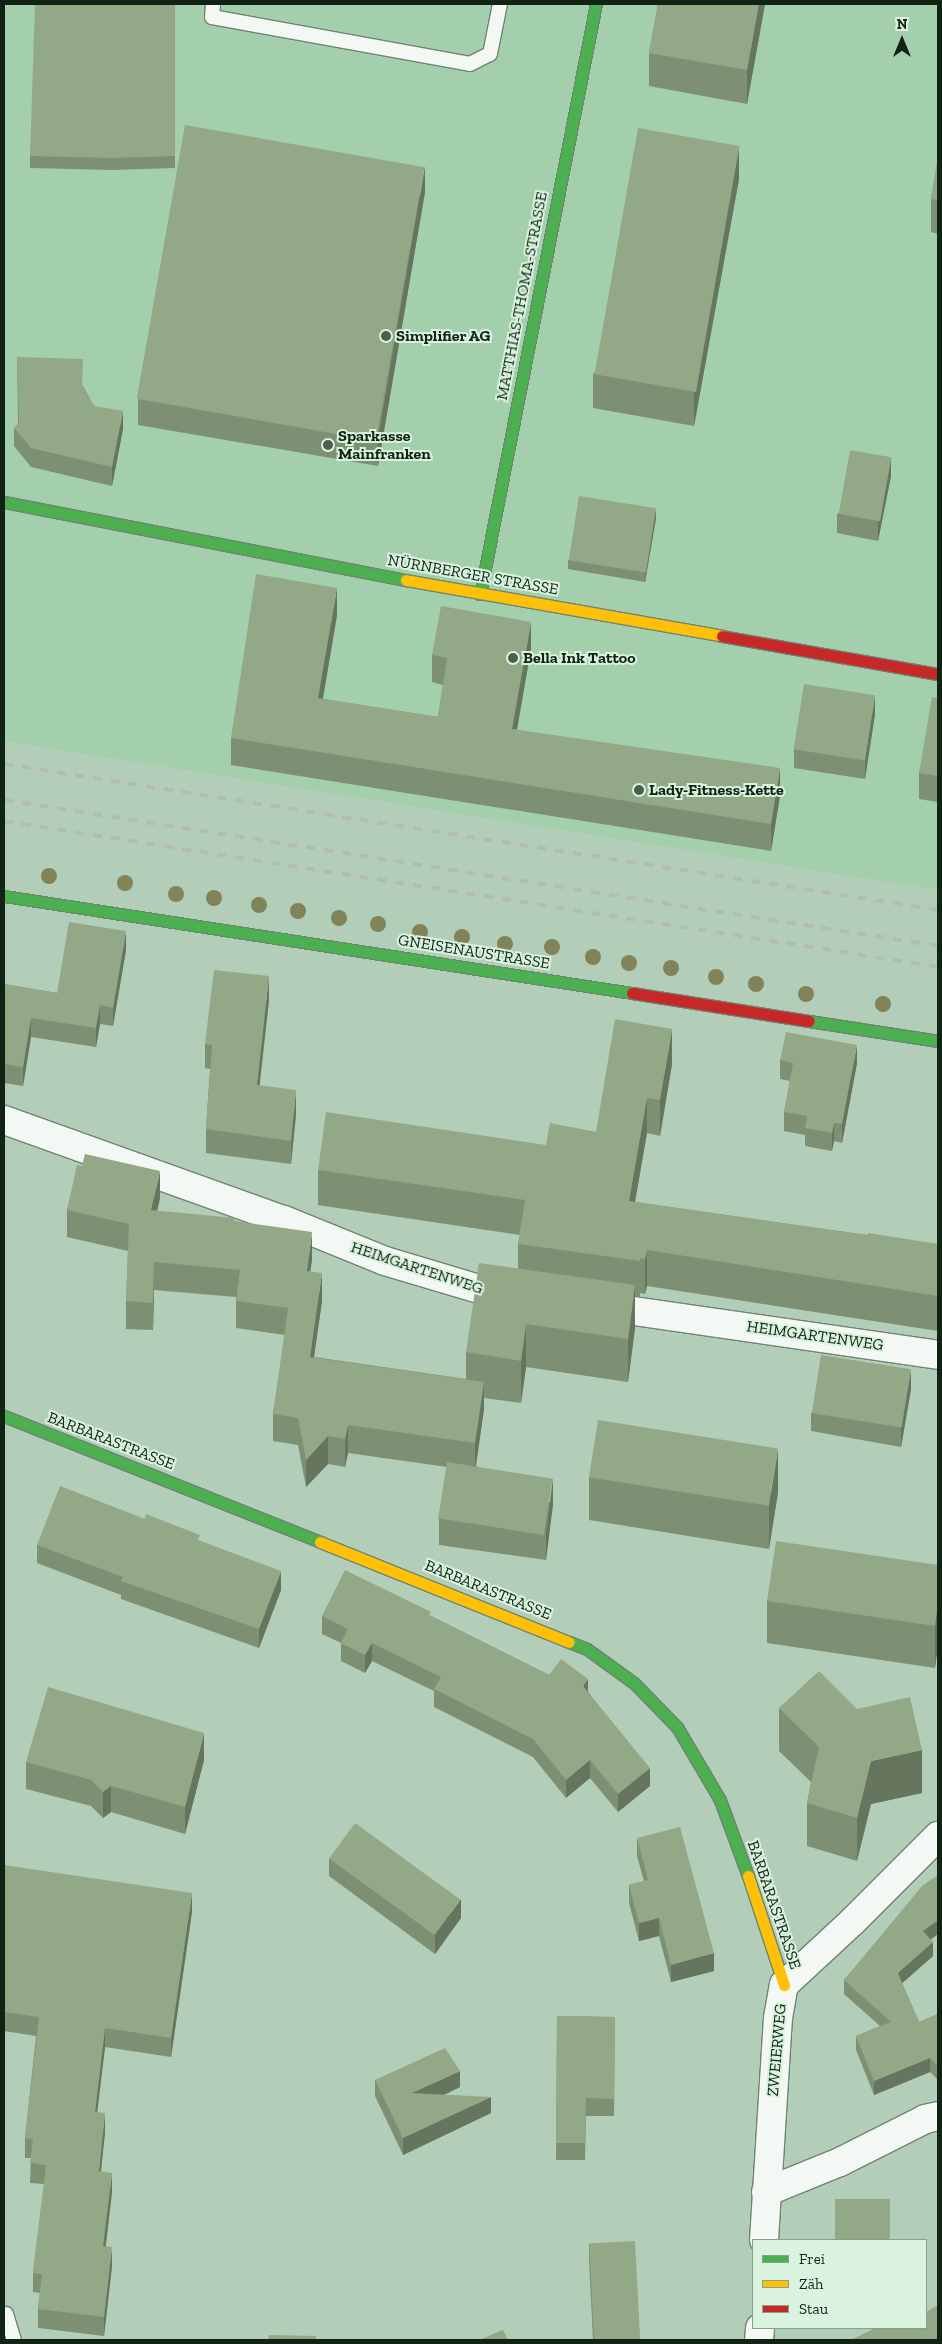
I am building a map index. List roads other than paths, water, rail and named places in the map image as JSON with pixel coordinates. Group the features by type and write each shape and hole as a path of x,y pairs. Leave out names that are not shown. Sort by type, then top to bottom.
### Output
{"street":[{"name":"MATTHIAS-THOMA-STRASSE","path":"480,594 596,4"},
{"name":"NÜRNBERGER STRASSE","path":"4,502 480,594 938,674"},
{"name":"GNEISENAUSTRASSE","path":"4,896 938,1041"},
{"name":"HEIMGARTENWEG","path":"4,1120 284,1220 385,1261 482,1290 540,1298"},
{"name":"HEIMGARTENWEG","path":"578,1303 938,1355"},
{"name":"BARBARASTRASSE","path":"4,1416 541,1629 595,1654 634,1683 677,1727 720,1800 755,1896 784,1985"},
{"name":"ZWEIERWEG","path":"764,2239 778,2018 784,1985 938,1836"},
{"path":"766,2192 840,2162 925,2119 938,2116"}],"lane":[{"path":"213,4 212,17 470,64 490,54 500,4"},
{"path":"6,2314 14,2340"}],"railway":[{"path":"4,764 938,910"},
{"path":"4,800 938,946"},
{"path":"4,821 938,967"}],"place":[{"name":"Simplifier AG","path":"386,336"},
{"name":"Sparkasse Mainfranken","path":"328,445"},
{"name":"Bella Ink Tattoo","path":"513,658"},
{"name":"Lady-Fitness-Kette","path":"639,790"}]}
